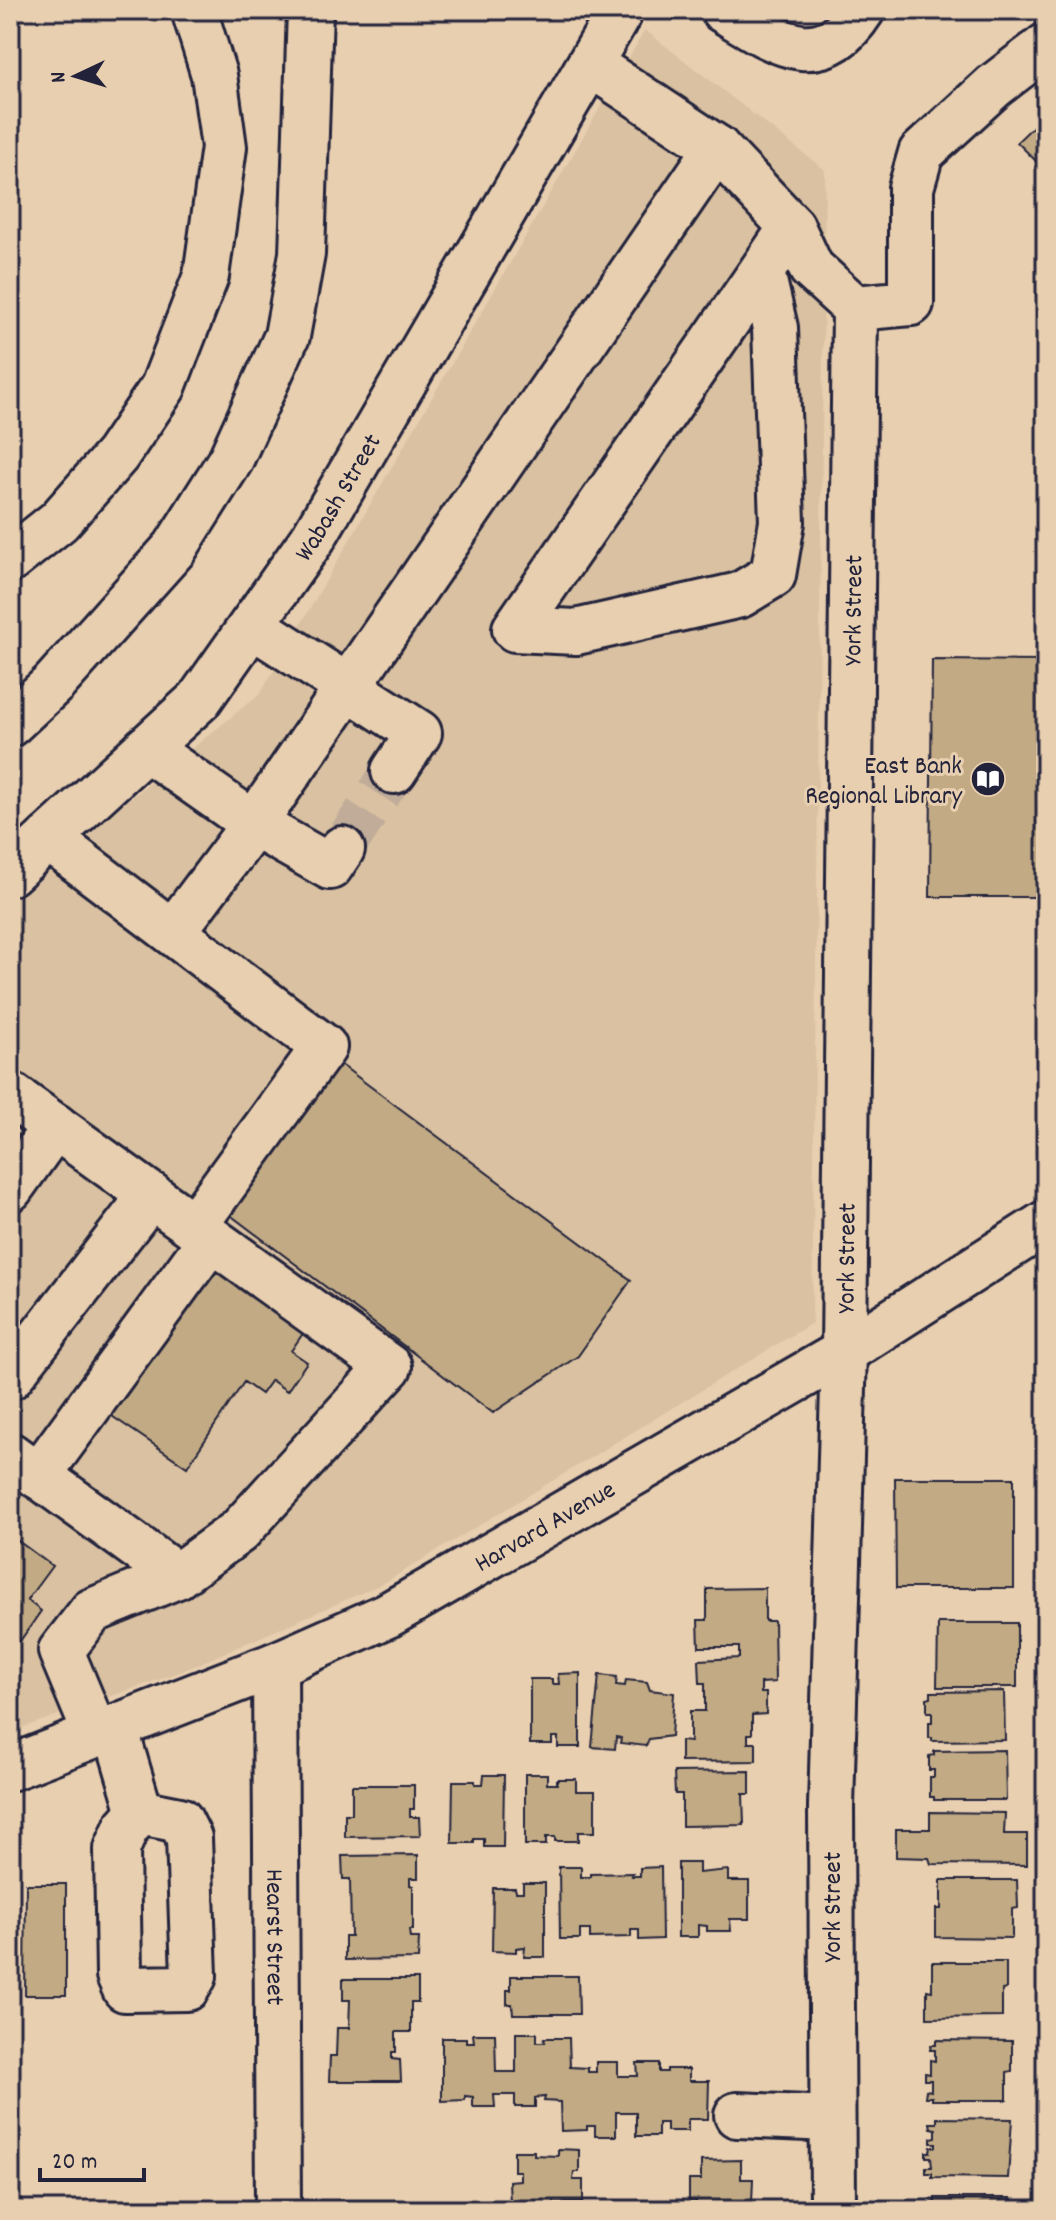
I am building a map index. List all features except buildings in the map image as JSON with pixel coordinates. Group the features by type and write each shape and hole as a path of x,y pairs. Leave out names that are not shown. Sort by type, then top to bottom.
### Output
{"main road":[{"path":"10,560 59,521 117,455 163,387 206,276 224,147 214,75 194,10"},
{"path":"10,724 54,683 175,548 231,459 287,336 302,254 310,10"},
{"name":"Wabash Street","path":"10,873 199,700 313,538 621,10"},
{"path":"723,10 780,44 801,47 826,43 850,29 862,10"},
{"path":"590,64 717,148 792,227 811,268 855,308 911,303 911,188 921,153 994,86 1046,46"},
{"path":"173,932 254,824 717,148"},
{"path":"762,272 775,328 781,492 782,522 773,575 740,595 576,632 515,629 792,227"},
{"name":"York Street","path":"833,2210 831,1807 844,1352 855,308"},
{"path":"252,625 419,733 394,771"},
{"path":"146,748 254,824 330,867 342,849"},
{"path":"48,838 324,1047 202,1232 24,1466 177,1576"},
{"path":"10,1094 389,1367 239,1531 177,1576 92,1611 61,1651 106,1731 140,1812"},
{"path":"10,1189 55,1126"},
{"path":"10,1377 151,1195"},
{"name":"Harvard Avenue","path":"10,1768 275,1665 388,1615 844,1352 1046,1223"},
{"name":"Hearst Street","path":"275,1665 278,2210"},
{"path":"737,2115 832,2119"}],"shaded area":[{"path":"645,30 825,170 812,1323 384,1583 180,1672 10,1732 10,901 91,830 261,693"}],"tunnel":[{"path":"342,849 394,771"}],"place":[{"name":"East Bank Regional Library","path":"988,779"}]}
